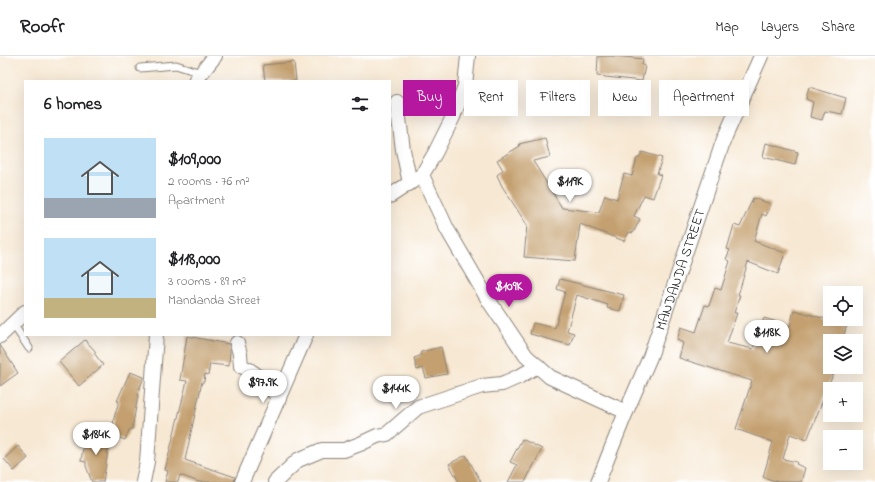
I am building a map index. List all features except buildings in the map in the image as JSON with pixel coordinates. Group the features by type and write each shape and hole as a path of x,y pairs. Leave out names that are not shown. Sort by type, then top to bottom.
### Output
{"street":[{"path":"198,77 215,56"},
{"path":"391,195 422,175 435,154 463,92 468,56"},
{"name":"MANDANDA STREET","path":"598,482 650,357 724,139 761,56"},
{"path":"397,102 410,182"},
{"path":"422,175 447,229 489,301 526,356 550,378 626,412"},
{"path":"0,336 24,313"},
{"path":"143,482 147,462 156,336"},
{"path":"242,482 306,336"},
{"path":"237,342 241,366 249,369 273,389 279,399"},
{"path":"275,482 298,460 322,450 344,450 377,436 387,434 418,407 482,386 502,384 538,366"}],"lane":[{"path":"140,68 176,65 198,77"},
{"path":"12,324 30,348"}]}
